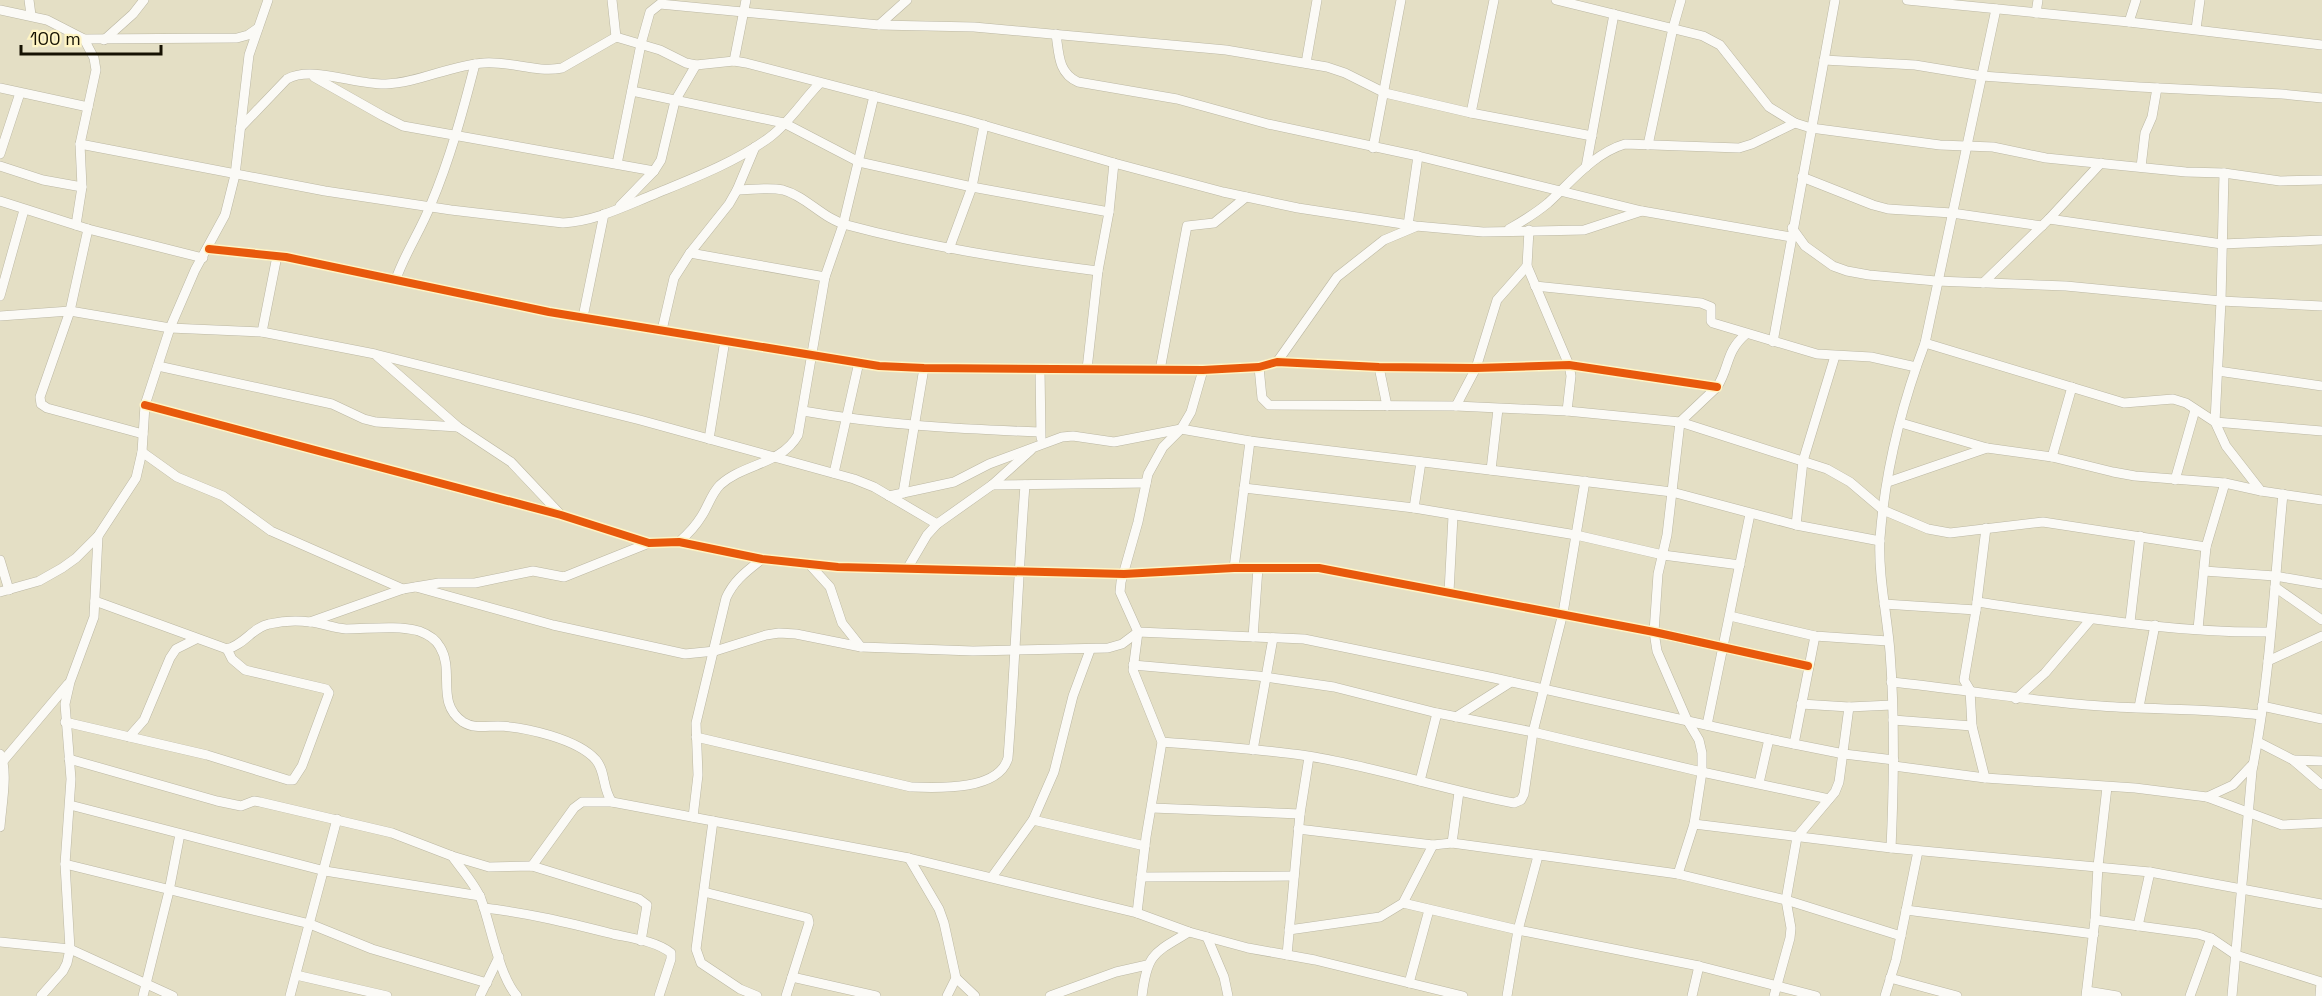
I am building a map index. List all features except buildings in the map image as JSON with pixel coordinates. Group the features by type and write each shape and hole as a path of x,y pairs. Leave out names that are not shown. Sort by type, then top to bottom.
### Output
{"street":[{"path":"29,0 31,15"},
{"path":"104,40 133,14 144,0"},
{"path":"0,560 5,591 39,581 62,568 98,536 136,478 142,452 145,405 170,328 188,286 225,215 235,175 249,55 268,0"},
{"path":"612,0 616,37"},
{"path":"734,61 746,0"},
{"path":"879,25 907,0"},
{"path":"1306,63 1317,0"},
{"path":"1373,148 1401,0"},
{"path":"1471,113 1494,0"},
{"path":"1556,0 1703,36 1720,45 1769,107 1795,123 1811,128 1940,145 2011,150 2046,158 2224,173 2280,181 2322,180"},
{"path":"1648,145 1673,28 1682,0"},
{"path":"1773,342 1835,0"},
{"path":"1907,0 2196,29 2322,45"},
{"path":"2036,13 2038,0"},
{"path":"2129,22 2136,0"},
{"path":"2196,29 2200,0"},
{"path":"617,164 641,44 650,12 660,4 879,25 974,27 1226,50 1306,63 1346,73 1385,93 1471,113 1592,136"},
{"path":"1891,848 1893,720 1880,541 1883,510 1901,423 1925,343 1936,281 1968,146 1996,9"},
{"path":"0,10 47,20 84,39 237,38 248,35 260,27"},
{"path":"1586,167 1614,14"},
{"path":"1056,34 1063,72 1078,82 1177,99 1269,124 1418,156 1642,211 1792,232 1805,246 1833,266 1846,271 1936,281 2066,286 2221,301 2322,306"},
{"path":"240,128 287,80 295,75 307,73 367,85 389,84 488,62 554,69 562,68 616,37 641,44 686,63 696,65 734,61 984,125 1114,163 1298,208 1412,225 1483,232 1584,230 1642,211"},
{"path":"76,225 82,187 80,144 96,63 84,39"},
{"path":"1824,60 1923,66 1982,76 2322,98"},
{"path":"396,279 407,250 430,207 456,136 475,64"},
{"path":"617,210 654,171 664,150 675,101 696,65"},
{"path":"307,73 404,126 654,171"},
{"path":"80,144 235,175 430,207 563,223 577,222 617,210 704,174 755,147 784,123 820,83"},
{"path":"0,88 88,107"},
{"path":"2141,167 2145,133 2152,117 2157,88"},
{"path":"632,91 784,123 859,162 972,187 1109,212"},
{"path":"0,154 20,93"},
{"path":"679,542 693,529 714,491 721,483 778,457 793,444 798,435 825,277 843,225 874,96"},
{"path":"1507,230 1533,214 1586,167 1615,147 1625,144 1739,148 1795,123"},
{"path":"950,249 972,187 984,125"},
{"path":"662,330 674,278 690,253 729,204 755,147"},
{"path":"1412,225 1418,156"},
{"path":"1087,369 1098,271 1109,212 1114,163"},
{"path":"1983,283 2046,222 2101,163"},
{"path":"0,166 43,180 82,187"},
{"path":"2224,173 2215,422 2226,446 2261,491"},
{"path":"1802,177 1873,205 1905,211 2046,222 2222,244 2322,240"},
{"path":"737,190 782,190 793,194 843,225 950,249 1098,271"},
{"path":"1160,370 1187,226 1214,223 1246,197"},
{"path":"0,201 88,229 203,258"},
{"path":"0,296 3,270 24,210"},
{"path":"583,317 604,214"},
{"path":"1277,362 1337,277 1384,240 1412,225"},
{"path":"88,229 70,312 40,397 41,404 47,408 143,434"},
{"path":"1529,230 1527,266 1569,365 1567,411"},
{"path":"209,249 277,256 583,317 879,366 1203,370 1259,367 1277,362 1379,367 1476,368 1569,365 1717,387"},
{"path":"690,253 825,277"},
{"path":"262,332 277,256"},
{"path":"1456,406 1476,368 1497,300 1527,266"},
{"path":"1535,286 1708,305 1711,308 1713,323 1746,334 1817,354 1871,357 1916,367"},
{"path":"0,316 70,312 170,328 262,332 375,354 778,457 874,487 937,524"},
{"path":"1678,874 1694,824 1702,772 1702,753 1699,740 1687,720 1657,651 1654,632 1658,574 1663,555 1680,422 1717,387 1730,351 1746,334"},
{"path":"709,439 724,340"},
{"path":"1925,343 2124,403 2173,399 2186,403 2215,422 2322,431"},
{"path":"375,354 458,427 511,462 561,515"},
{"path":"1796,525 1803,461 1834,356"},
{"path":"834,474 859,362"},
{"path":"158,366 332,404 376,422 458,427"},
{"path":"1259,367 1262,398 1269,405 1456,406 1567,411 1680,422 1838,474 1883,510 1938,532 1950,533 2043,522 2206,547"},
{"path":"1379,367 1387,406"},
{"path":"903,493 924,368"},
{"path":"907,569 927,535 937,524 992,485 1037,445 1040,432 1040,369"},
{"path":"1137,913 1162,742 1141,692 1133,665 1138,632 1120,592 1151,468 1163,447 1181,429 1191,412 1203,370"},
{"path":"2218,371 2322,386"},
{"path":"2052,457 2072,387"},
{"path":"145,405 561,515 649,543 679,542 810,566 1124,574 1234,568 1319,568 1563,613 1808,666"},
{"path":"1491,470 1498,409"},
{"path":"2175,480 2195,410"},
{"path":"803,411 846,419 915,427 1040,432"},
{"path":"1901,423 1987,448 2052,457 2113,472 2175,480 2225,483 2322,500"},
{"path":"889,496 954,482 989,464 1062,437 1073,436 1114,442 1181,429 1250,441 1672,492 1796,525 1880,541"},
{"path":"1234,568 1250,441"},
{"path":"1888,482 1987,448"},
{"path":"142,452 177,477 223,496 271,531 403,589"},
{"path":"1414,508 1421,462"},
{"path":"1162,742 1309,756 1459,792 1514,803 1521,800 1524,794 1533,732 1563,613 1585,481"},
{"path":"992,485 1146,483"},
{"path":"2198,629 2206,547 2225,483"},
{"path":"696,737 911,787 933,788 987,781 999,774 1008,758 1017,651 1018,572 1025,485"},
{"path":"1244,489 1414,508 1576,535 1663,555 1740,565"},
{"path":"2232,996 2254,763 2268,661 2283,494"},
{"path":"1707,725 1750,514"},
{"path":"1449,592 1453,516"},
{"path":"1985,778 1972,726 1970,690 1964,680 1964,672 1976,606 1986,528"},
{"path":"41,996 63,971 70,949 65,864 70,805 65,704 70,682 89,633 95,601 98,536"},
{"path":"2130,622 2140,536"},
{"path":"310,622 403,589 440,583 475,583 533,571 564,577 649,543"},
{"path":"693,817 698,775 696,737 698,710 715,651 726,598 731,586 762,559"},
{"path":"810,566 830,587 842,623 861,647"},
{"path":"1252,637 1258,568"},
{"path":"2204,571 2275,576 2322,584"},
{"path":"416,587 553,625 674,652 696,654 779,633 796,634 861,647 1017,651 1108,648 1122,644 1138,632 1304,639 1844,754 1985,778 2134,788 2207,797 2282,825 2322,824"},
{"path":"2275,587 2322,620"},
{"path":"95,601 226,649 244,642 266,624 310,622 343,628 409,629 420,632 433,638 441,648 445,664 446,699 453,713 464,723 474,727 515,728 569,743 593,757 598,763 602,772 604,789 612,802"},
{"path":"1884,604 1976,606 2198,629 2270,632"},
{"path":"1730,615 1815,636 1888,641"},
{"path":"2016,699 2045,673 2091,619"},
{"path":"2139,707 2155,625"},
{"path":"1794,744 1815,636"},
{"path":"2268,661 2322,636"},
{"path":"1253,750 1273,638"},
{"path":"129,737 144,720 176,649 196,639"},
{"path":"65,722 207,755 293,780 302,766 329,693 326,689 245,670 232,659 226,649"},
{"path":"992,877 1033,820 1054,772 1073,696 1090,650"},
{"path":"1133,665 1266,677 1357,692 1437,713 1533,732 1829,799"},
{"path":"0,827 2,757 70,682"},
{"path":"1456,717 1511,682"},
{"path":"1891,682 1970,690 2016,699 2139,707 2262,710 2322,719"},
{"path":"1801,704 1892,705"},
{"path":"1774,996 1790,938 1791,928 1786,900 1797,837 1829,799 1839,782 1849,706"},
{"path":"1420,781 1437,713"},
{"path":"1893,720 1972,726"},
{"path":"1759,783 1769,739"},
{"path":"2258,742 2293,760 2322,785"},
{"path":"1287,955 1298,829 1309,756"},
{"path":"69,759 217,801 241,806 254,801 260,802 392,833 452,856 495,868 532,866 644,901 647,905 641,941"},
{"path":"2293,760 2322,762"},
{"path":"2207,797 2233,785 2254,763"},
{"path":"2107,787 2098,866 2094,934 2086,994 2117,996"},
{"path":"1452,843 1459,792"},
{"path":"532,866 574,808 582,802 612,802 909,858 1137,913 1189,932 1248,948 1315,960 1464,996"},
{"path":"70,805 325,871 480,896"},
{"path":"1152,808 1300,814"},
{"path":"290,996 337,819"},
{"path":"1033,820 1145,846"},
{"path":"713,821 696,949 701,963 740,989 757,996"},
{"path":"1694,824 1918,851 2150,872 2322,904"},
{"path":"1298,829 1432,845 1452,843 1678,874 1786,900 1900,936"},
{"path":"143,996 169,891 180,834"},
{"path":"1289,930 1380,917 1403,903 1432,845"},
{"path":"1885,996 1918,851"},
{"path":"452,856 480,896 499,957 512,990 517,996"},
{"path":"1507,996 1518,930 1538,856"},
{"path":"909,858 939,909 956,978 975,996"},
{"path":"65,864 310,924 372,949 487,983"},
{"path":"2139,926 2150,872"},
{"path":"1141,877 1294,876"},
{"path":"704,892 808,918 809,923 786,996"},
{"path":"1403,903 1518,930 1699,966 1816,996"},
{"path":"484,909 536,915 641,941 671,953 659,996"},
{"path":"1409,983 1429,910"},
{"path":"1906,910 2094,934"},
{"path":"2095,920 2198,934 2211,938 2236,955 2322,980 2320,996"},
{"path":"1142,996 1147,965 1159,950 1189,932"},
{"path":"1207,937 1224,977 1228,996"},
{"path":"2190,996 2211,938"},
{"path":"0,942 70,949 173,996"},
{"path":"480,996 499,957"},
{"path":"1050,996 1116,972 1147,965"},
{"path":"1692,996 1699,966"},
{"path":"296,975 387,996"},
{"path":"792,977 876,996"},
{"path":"947,996 956,978"},
{"path":"1890,978 1958,996"}],"cycle path":[{"path":"209,249 286,257 549,312 879,366 1203,370 1259,367 1277,362 1379,367 1476,368 1569,365 1717,387"},
{"path":"145,405 561,515 649,543 679,542 762,559 838,567 1124,574 1234,568 1319,568 1654,632 1808,666"}]}
